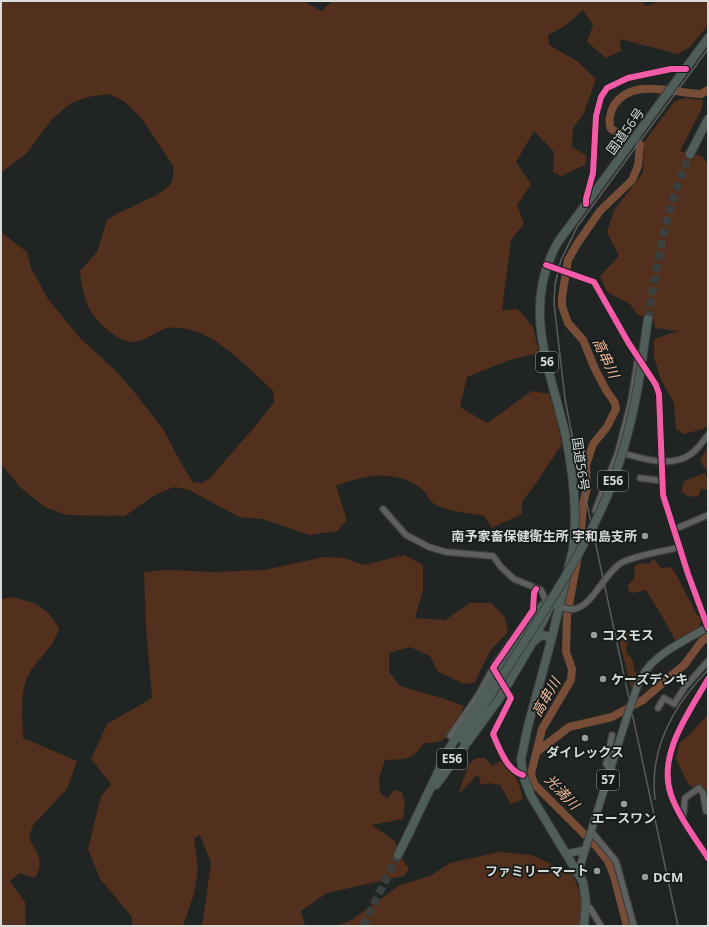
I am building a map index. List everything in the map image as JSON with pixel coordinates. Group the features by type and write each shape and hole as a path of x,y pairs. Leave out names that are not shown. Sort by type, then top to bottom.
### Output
{"highway":[{"name":"国道56号","path":"584,926 586,907 582,882 531,796 523,775 521,759 551,641 564,608 573,549 575,518 568,450 540,328 539,299 546,265 558,242 708,38"},
{"path":"690,154 708,119"},
{"name":"E56","path":"398,855 436,785 498,683 548,605 589,533 614,478 630,428 641,376 648,319"},
{"path":"408,835 429,789 457,736 538,611 548,605 564,608"},
{"path":"436,785 499,699 531,645 548,605"},
{"path":"531,645 541,635 548,636 551,641"}],"main road":[{"name":"57","path":"578,873 624,726 644,671 656,659 708,628"},
{"path":"566,854 586,847"}],"street":[{"path":"586,204 586,198 593,173 596,116 601,97 607,88 628,78 671,69 686,69"},
{"path":"546,265 562,272 594,282 656,385 659,394 663,480 666,507 675,529 708,628"},
{"path":"595,510 618,452 631,401 638,357"},
{"path":"618,452 662,462 676,460 691,454 708,435"},
{"path":"640,478 663,480"},
{"path":"383,509 406,535 429,547 440,548 446,552 491,555 514,579 540,590 548,605"},
{"path":"675,529 708,515"},
{"path":"564,608 578,608 600,587 612,569 623,562 680,547"},
{"path":"450,736 533,610 534,593 536,589"},
{"path":"658,708 664,698 674,704 685,687 708,661"},
{"path":"708,679 674,743 668,762 669,789 683,819 708,858"},
{"path":"510,695 510,701 500,717 493,734 504,758 518,774 523,775"},
{"path":"611,770 606,764 612,735"},
{"path":"683,819 685,798 699,788 703,792 706,811 708,811"},
{"path":"591,832 616,861 634,926"},
{"path":"586,907 590,908 601,926"}],"shaded area":[{"path":"1,1 303,1 321,11 333,1 641,1 647,6 660,1 708,1 708,25 690,47 678,54 620,39 621,51 606,58 587,42 593,25 583,10 565,26 548,35 549,45 577,61 596,79 584,113 573,128 572,147 587,156 585,165 561,176 553,172 554,152 534,131 516,162 531,184 517,205 524,224 511,240 502,310 518,309 533,327 539,353 509,360 467,377 460,407 487,423 532,391 549,394 555,412 562,445 533,488 522,501 522,514 492,528 484,516 450,510 438,506 432,502 424,491 404,479 393,476 370,477 336,486 347,520 337,531 309,535 263,519 239,517 189,490 174,487 155,495 125,516 67,515 45,507 21,488 1,464 1,232 27,252 31,268 48,299 80,338 115,370 163,429 193,482 202,483 210,478 258,423 274,402 274,392 237,357 205,335 187,329 170,328 162,330 142,340 134,342 127,341 120,339 106,329 94,316 87,304 82,288 80,271 97,252 107,220 118,213 157,195 170,185 173,177 173,166 142,119 124,101 108,94 88,97 71,103 52,119 27,153 1,173"},
{"path":"684,98 703,100 702,108 680,151 701,156 708,163 708,425 703,429 684,434 676,429 674,403 661,380 654,357 654,339 678,331 655,328 654,320 638,315 630,304 607,292 600,276 619,256 607,232 614,210 643,173 644,142 674,102"},
{"path":"708,447 708,473 700,461"},
{"path":"705,473 708,481 708,490 701,489 698,497 687,496 681,491 684,481"},
{"path":"404,555 423,565 423,590 415,618 445,620 470,603 491,603 505,617 508,632 490,651 475,682 464,684 437,671 430,656 410,647 389,653 389,672 400,686 464,706 451,734 447,738 441,741 424,743 416,753 408,758 385,760 379,778 380,792 387,799 394,790 402,792 405,803 403,819 372,825 395,841 399,854 409,869 404,876 327,893 301,911 305,926 201,926 211,863 200,835 194,838 198,869 194,894 183,926 132,926 132,917 100,879 88,849 101,796 111,784 91,759 107,724 152,698 146,626 144,572 166,570 214,572 265,570 323,557 344,558 364,565"},
{"path":"652,560 655,560 661,568 671,567 697,615 701,617 701,622 697,630 676,642 646,590 633,593 629,591 628,585 634,579 635,575 634,567 640,563 648,564"},
{"path":"10,597 39,606 49,615 59,629 56,637 32,669 25,683 22,703 23,738 77,761 67,789 33,825 29,838 40,862 35,878 20,873 10,881 25,902 26,926 1,926 1,599"},
{"path":"625,631 630,632 626,651 633,661 634,670 637,674 632,691 620,644"},
{"path":"708,714 708,792 701,785 692,787 687,782 676,759 679,743 689,735"},
{"path":"476,758 485,758 492,766 500,761 505,764 516,777 523,799 511,804 500,785 488,783 480,785 480,778 477,775 461,792 459,792 469,764"},
{"path":"499,852 531,855 572,873 580,892 583,907 583,914 578,926 334,926 350,921 400,885 430,876 450,863"}],"waterway":[{"name":"高串川","path":"627,926 614,876 608,861 596,846 534,784 531,774 542,729 571,680 572,669 566,652 567,616 580,545 583,504 587,488 586,465 593,444 607,427 616,409 615,403 595,369 583,340 568,323 562,306 562,297 568,260 577,244 600,211 632,180 638,166 640,144 611,129 610,117 614,105 622,96 632,91 642,89 701,94 708,90"},
{"name":"光満川","path":"538,751 569,727 612,717 643,700 685,664 701,642 708,637"}],"tunnel":[{"path":"648,319 663,235 675,195 690,154"},
{"path":"363,926 398,855"}],"railway":[{"path":"678,926 570,425 565,399 554,303 555,284 561,260 577,227 708,49"},
{"path":"655,799 654,780 656,762 666,728 685,698 708,670"}],"cycle path":[{"path":"586,204 593,173 596,116 601,97 607,88 628,78 671,69 686,69"},
{"path":"546,265 594,282 628,342 656,385 659,394 663,495 688,574 708,628"},
{"path":"523,775 517,773 508,764 493,734 511,698 493,668 533,610 534,593 536,589"},
{"path":"708,679 677,734 668,764 668,780 674,803 708,858"}],"place":[{"name":"南予家畜保健衛生所 宇和島支所","path":"645,536"},
{"name":"コスモス","path":"594,635"},
{"name":"ケーズデンキ","path":"603,679"},
{"name":"ダイレックス","path":"585,738"},
{"name":"エースワン","path":"624,804"},
{"name":"ファミリーマート","path":"597,871"},
{"name":"DCM","path":"645,877"}]}
